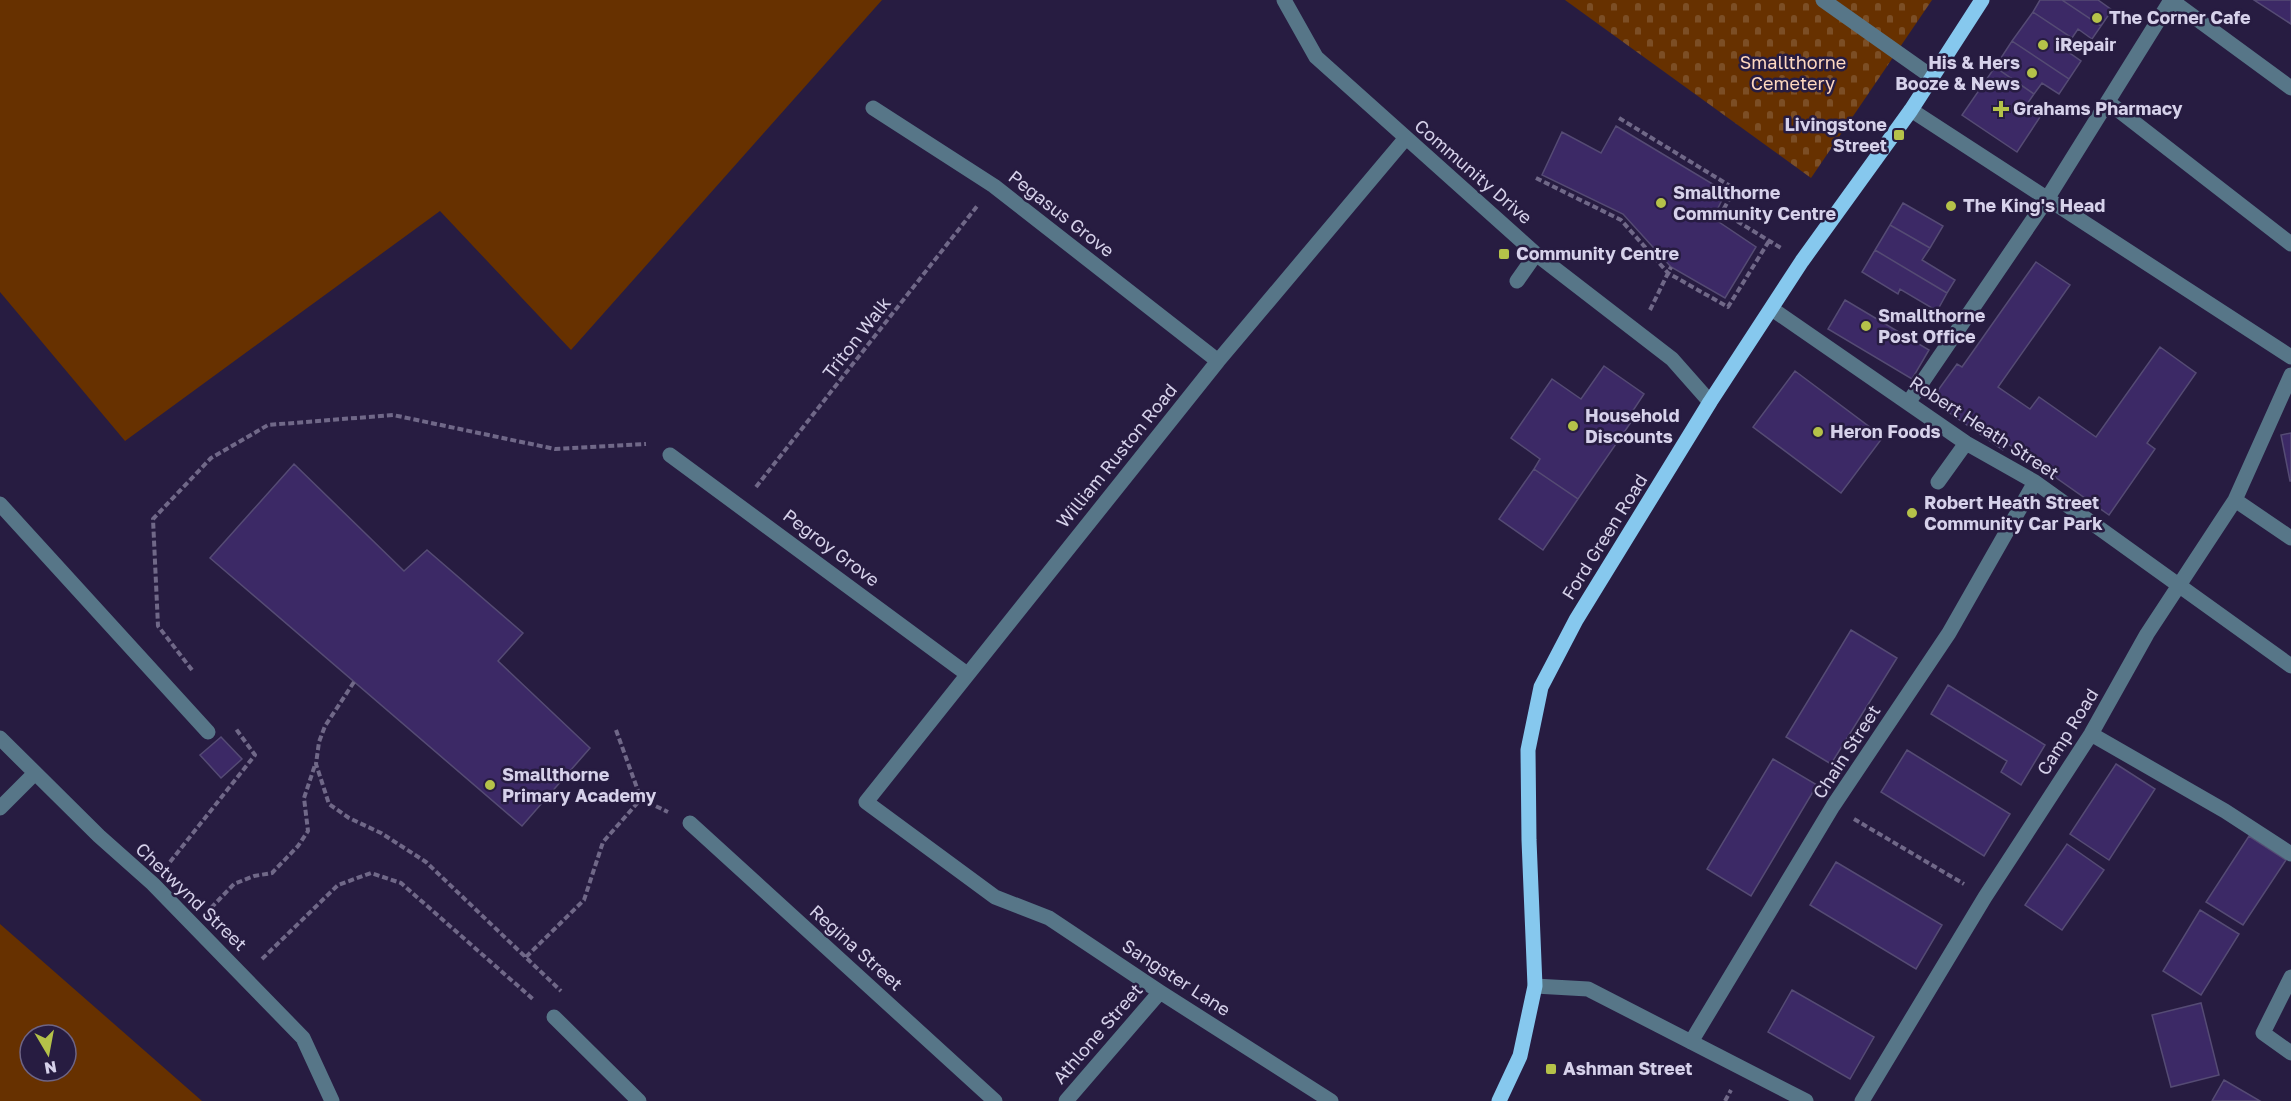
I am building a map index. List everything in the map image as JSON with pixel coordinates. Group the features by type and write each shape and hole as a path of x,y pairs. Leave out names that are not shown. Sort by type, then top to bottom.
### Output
{"main road":[{"name":"Ford Green Road","path":"1498,1101 1520,1056 1535,986 1528,750 1541,687 1576,620 1710,402 1802,261 1911,110 1982,0"}],"street":[{"name":"Community Drive","path":"1284,0 1316,57 1536,254 1672,359 1710,402"},
{"path":"1823,0 1932,77"},
{"path":"1908,403 2047,199 2171,0 2291,88"},
{"path":"2108,102 2291,244"},
{"name":"Pegasus Grove","path":"873,108 994,186 1218,361"},
{"path":"1911,110 2291,357"},
{"name":"William Ruston Road","path":"866,802 1218,361 1405,139"},
{"path":"1517,281 1536,254"},
{"name":"Robert Heath Street","path":"1772,309 1966,443 2035,482 2291,666"},
{"name":"Camp Road","path":"1862,1101 1985,897 2091,734 2147,634 2235,500 2291,375"},
{"path":"1938,482 1966,443"},
{"name":"Pegroy Grove","path":"670,455 967,674"},
{"name":"Chain Street","path":"1691,1042 1833,806 1949,633 2035,482"},
{"path":"2235,500 2291,538"},
{"path":"0,504 208,732"},
{"path":"2091,734 2225,811 2291,854"},
{"name":"Chetwynd Street","path":"0,738 99,836 153,884 303,1038 332,1101"},
{"path":"0,808 35,772"},
{"name":"Sangster Lane","path":"866,802 995,897 1049,918 1331,1101"},
{"name":"Regina Street","path":"690,823 995,1101"},
{"path":"2291,976 2263,1034 2291,1053"},
{"path":"1535,986 1588,989 1806,1101"},
{"name":"Athlone Street","path":"1066,1101 1160,992"},
{"path":"554,1017 639,1101"}],"path":[{"path":"1619,118 1735,189 1722,212 1802,261"},
{"path":"1536,178 1621,220 1668,273 1728,307 1769,241"},
{"name":"Triton Walk","path":"740,506 994,186"},
{"path":"1638,333 1671,267"},
{"path":"193,672 158,626 153,519 211,458 268,425 393,415 555,449 652,444 670,455"},
{"path":"194,927 234,884 254,876 272,873 298,846 308,831 304,798 316,764 319,742 325,726 354,682"},
{"path":"153,884 255,755 234,727"},
{"path":"616,730 641,799 690,823"},
{"path":"316,764 329,804 426,862 563,993"},
{"path":"526,957 584,900 603,842 641,799"},
{"path":"1833,806 1985,897"},
{"path":"244,976 338,885 371,873 401,883 554,1017"}],"green space":[{"path":"0,0 882,0 571,350 440,211 125,441 0,292"},
{"name":"Smallthorne Cemetery","path":"1565,0 1932,0 1811,178"},
{"path":"0,924 202,1101 0,1101"}],"building":[{"path":"2040,0 2062,0 2101,26 2092,39 2078,29 2072,38 2033,12"},
{"name":"The Corner Cafe","path":"2062,0 2098,0 2112,10 2101,26"},
{"path":"2254,0 2291,0 2291,24"},
{"name":"iRepair","path":"2033,12 2072,38 2064,49 2081,61 2069,79 2012,41"},
{"name":"His & Hers Booze & News","path":"2012,41 2069,79 2059,94 2042,83 2034,94 1995,67"},
{"name":"Grahams Pharmacy","path":"1995,67 2034,94 2027,104 2042,114 2017,152 1962,115"},
{"name":"Smallthorne Community Centre","path":"1616,126 1726,192 1713,218 1756,247 1725,298 1671,267 1623,214 1542,175 1562,132 1601,153"},
{"path":"1903,203 1943,226 1930,248 1890,225"},
{"path":"1890,225 1930,248 1922,260 1955,280 1947,293 1875,250"},
{"path":"1875,250 1947,293 1937,311 1900,289 1898,294 1862,272"},
{"path":"2036,262 2070,285 1998,387 2030,409 2039,397 2096,437 2160,347 2196,373 2147,443 2155,449 2109,515 2008,444 2003,450 1931,400 1957,364 1962,367"},
{"path":"1845,300 1929,350 1912,379 1828,329"},
{"name":"Household Discounts","path":"1604,366 1644,394 1632,412 1636,415 1578,499 1534,469 1540,459 1511,438 1552,379 1581,399"},
{"name":"Heron Foods","path":"1795,371 1883,437 1841,493 1753,427"},
{"path":"2291,433 2291,481 2290,481 2281,435"},
{"path":"294,464 404,571 427,550 523,633 498,661 590,748 522,826 210,558"},
{"path":"1534,469 1578,499 1543,550 1499,519"},
{"path":"1851,630 1897,658 1831,764 1786,737"},
{"path":"1948,685 2045,745 2021,785 2001,772 2007,761 1931,714"},
{"path":"221,737 242,759 221,778 200,755"},
{"path":"1907,750 2010,814 1984,856 1881,792"},
{"path":"1773,759 1817,785 1751,896 1707,869"},
{"path":"2116,764 2155,789 2109,860 2070,834"},
{"path":"2249,836 2286,860 2243,925 2206,902"},
{"path":"2067,844 2104,870 2062,930 2025,905"},
{"path":"1836,862 1942,925 1916,969 1810,905"},
{"path":"2200,910 2239,934 2201,995 2163,971"},
{"path":"1792,990 1874,1037 1850,1079 1768,1032"},
{"path":"2201,1003 2219,1075 2171,1087 2152,1015"},
{"path":"2224,1080 2260,1101 2212,1101"}],"place":[{"name":"The Corner Cafe","path":"2097,18"},
{"name":"iRepair","path":"2043,45"},
{"name":"His & Hers Booze & News","path":"2032,73"},
{"name":"Grahams Pharmacy","path":"2001,109"},
{"name":"Livingstone Street","path":"1899,135"},
{"name":"Smallthorne Community Centre","path":"1661,203"},
{"name":"The King's Head","path":"1951,206"},
{"name":"Community Centre","path":"1504,254"},
{"name":"Smallthorne Post Office","path":"1866,326"},
{"name":"Household Discounts","path":"1573,426"},
{"name":"Heron Foods","path":"1818,432"},
{"name":"Robert Heath Street Community Car Park","path":"1912,513"},
{"name":"Smallthorne Primary Academy","path":"490,785"},
{"name":"Ashman Street","path":"1551,1069"}]}
